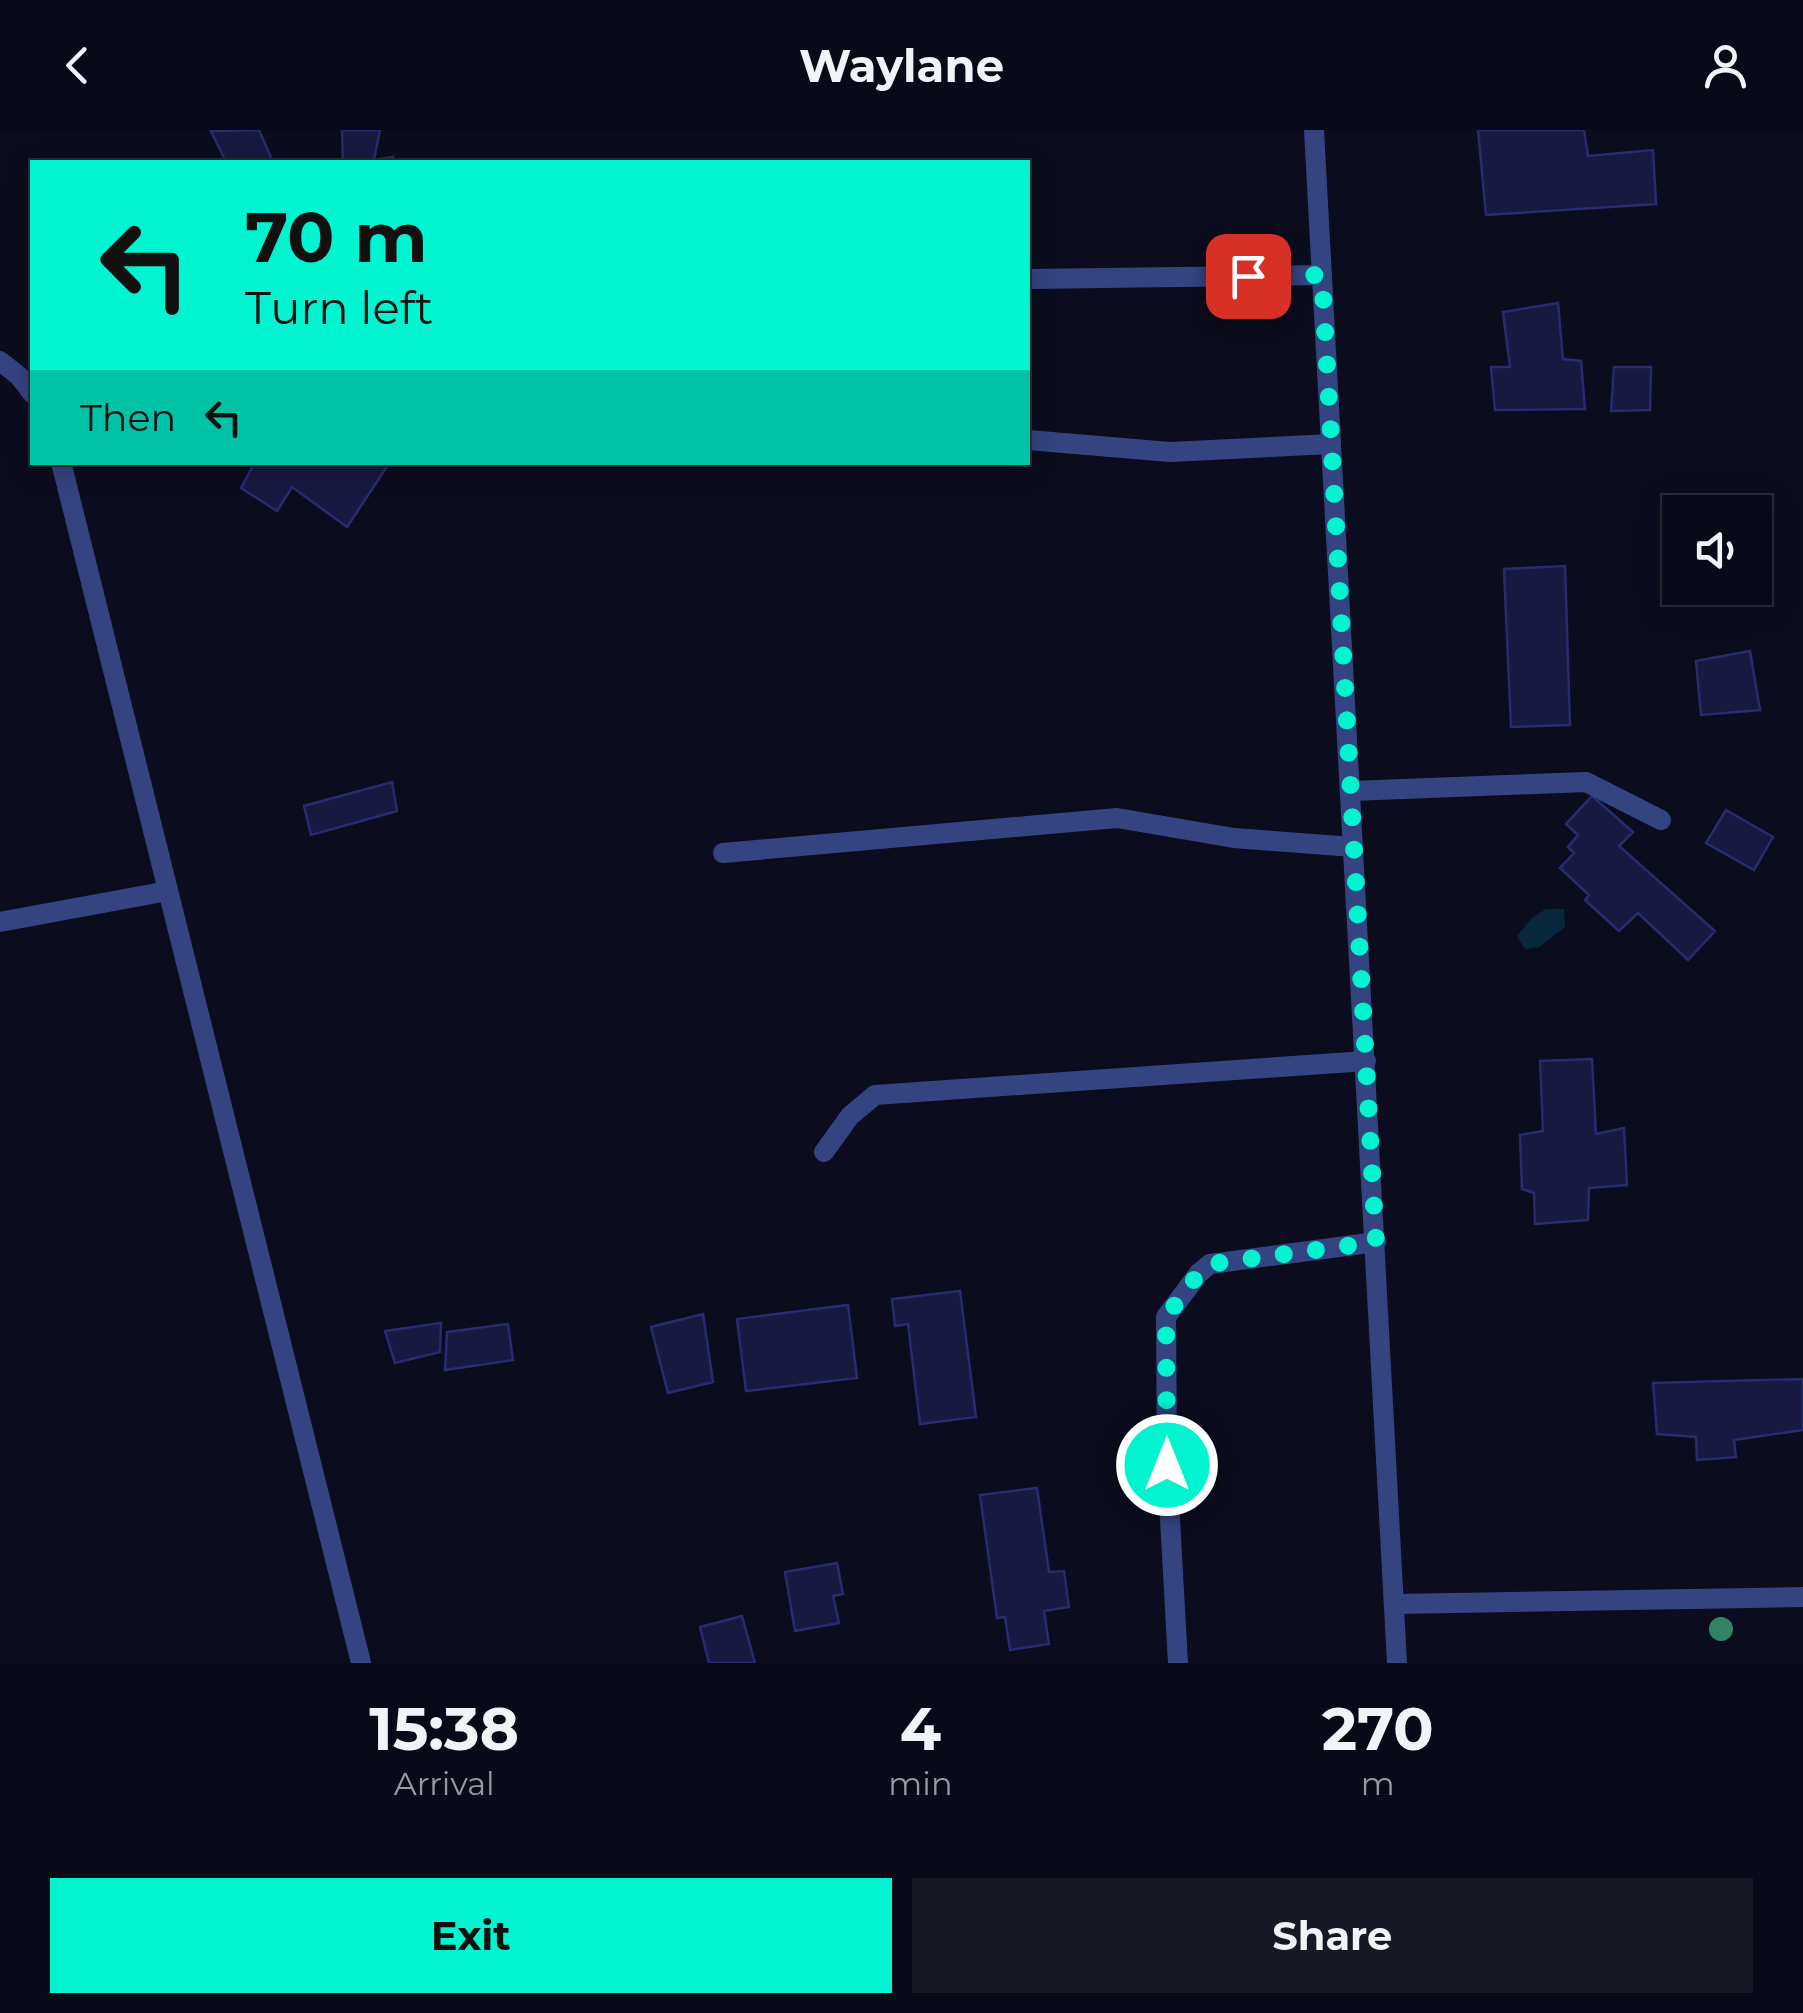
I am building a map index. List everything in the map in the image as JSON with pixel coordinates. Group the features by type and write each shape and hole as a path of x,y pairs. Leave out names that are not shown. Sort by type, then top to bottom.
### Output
{"street":[{"path":"1314,130 1397,1663"},
{"path":"1030,279 1322,275"},
{"path":"0,361 30,391"},
{"path":"1030,440 1170,452 1331,444"},
{"path":"62,465 361,1663"},
{"path":"1350,791 1586,782 1661,820"},
{"path":"723,852 1117,818 1234,838 1354,848"},
{"path":"0,922 168,892"},
{"path":"824,1152 850,1116 875,1094 1366,1061"},
{"path":"1178,1663 1167,1465 1166,1317 1210,1264 1376,1242"},
{"path":"1395,1604 1803,1597"}],"water":[{"path":"1546,909 1564,909 1565,927 1539,947 1525,949 1517,936"}],"building":[{"path":"259,130 272,160 225,160 211,131"},
{"path":"342,130 380,130 374,160 343,160"},
{"path":"1478,130 1584,130 1588,156 1653,150 1656,204 1486,215"},
{"path":"1558,303 1563,359 1581,361 1585,409 1495,410 1491,367 1510,367 1503,312"},
{"path":"1614,367 1651,367 1650,410 1611,411"},
{"path":"253,465 388,465 347,527 292,487 277,511 241,488"},
{"path":"1565,566 1570,725 1511,727 1504,569"},
{"path":"1750,651 1760,710 1701,715 1696,661"},
{"path":"392,782 397,811 311,835 304,806"},
{"path":"1592,796 1633,832 1619,846 1715,931 1688,960 1638,913 1619,931 1585,900 1589,895 1560,868 1574,853 1568,847 1578,835 1566,824"},
{"path":"1726,810 1773,837 1754,870 1706,843"},
{"path":"1592,1059 1596,1134 1624,1128 1627,1185 1589,1188 1588,1220 1535,1224 1534,1193 1522,1189 1520,1135 1543,1131 1540,1061"},
{"path":"960,1291 976,1417 920,1424 908,1324 895,1326 892,1299"},
{"path":"848,1305 857,1378 746,1391 737,1319"},
{"path":"703,1314 713,1382 668,1393 651,1327"},
{"path":"441,1323 440,1352 395,1363 385,1331"},
{"path":"508,1324 513,1360 445,1370 447,1332"},
{"path":"1803,1379 1803,1430 1734,1440 1736,1457 1697,1460 1696,1437 1657,1434 1653,1383"},
{"path":"1037,1488 1049,1572 1064,1571 1069,1607 1044,1611 1049,1644 1010,1650 1005,1617 997,1618 980,1495"},
{"path":"837,1563 843,1594 833,1596 839,1623 795,1631 785,1572"},
{"path":"742,1616 755,1663 709,1663 700,1627"}],"route":[{"path":"1167,1465 1166,1317 1199,1273 1210,1264 1376,1242 1322,275 1248,276"}]}
